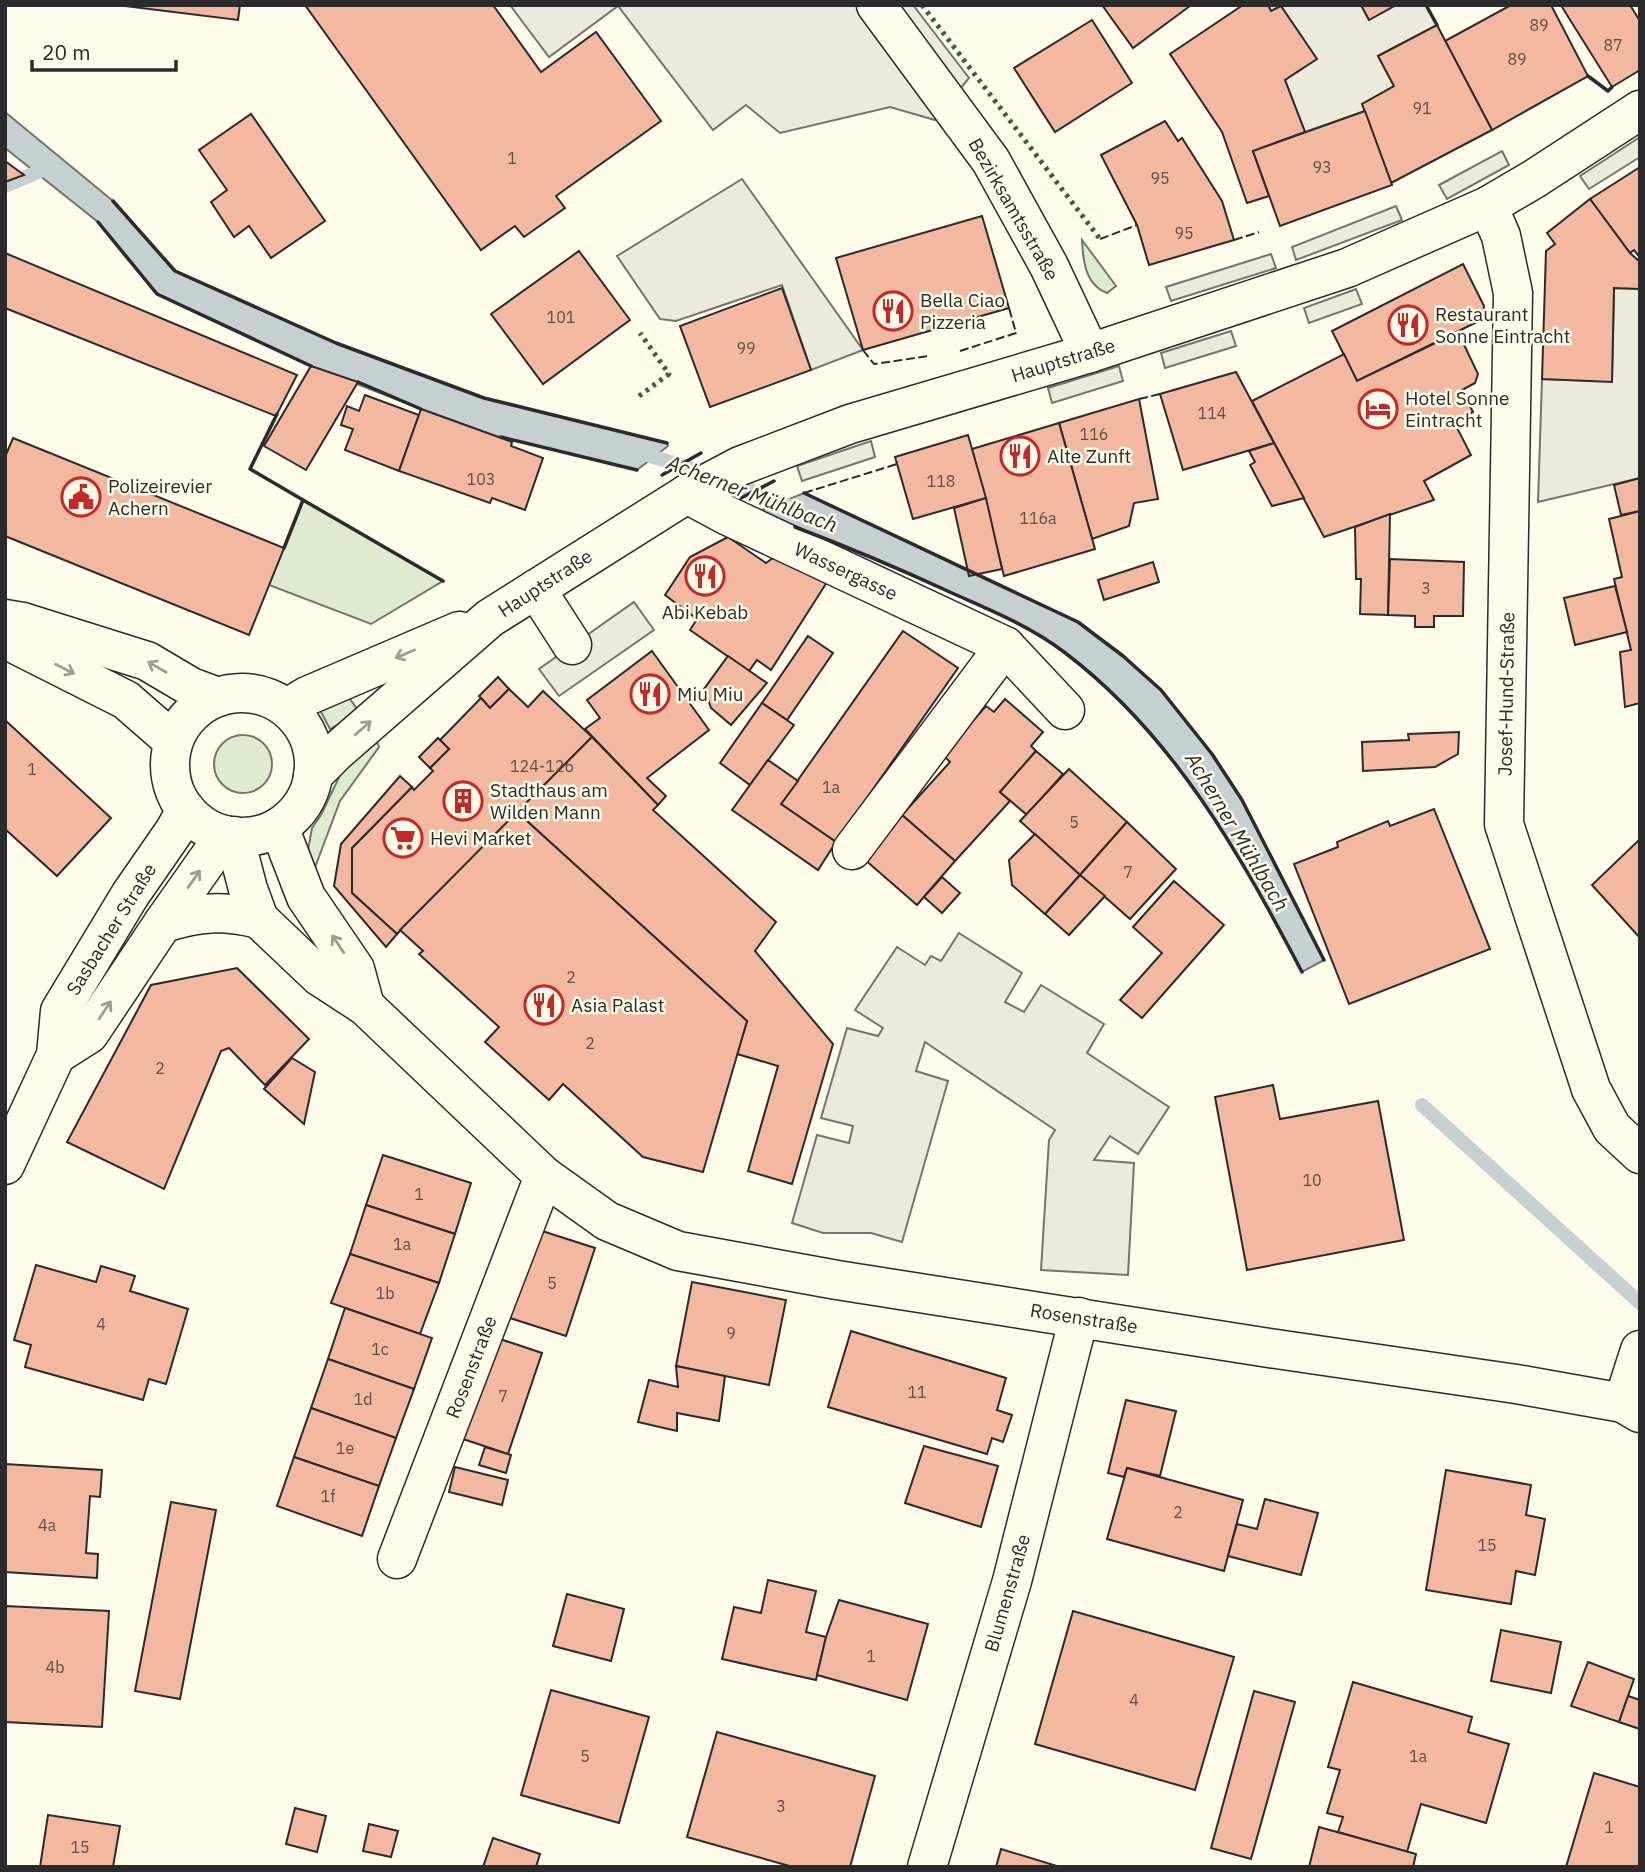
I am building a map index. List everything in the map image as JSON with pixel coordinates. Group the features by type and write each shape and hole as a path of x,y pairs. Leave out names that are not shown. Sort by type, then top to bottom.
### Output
{"street":[{"name":"Bezirksamtsstraße","path":"876,5 991,161 1049,266 1090,353"},
{"name":"Hauptstraße","path":"313,775 490,618 690,492 740,466 850,424 1090,353 1347,268 1488,206 1534,180 1640,110"},
{"name":"Josef-Hund-Straße","path":"1488,206 1501,236 1513,293 1504,824 1591,1089 1612,1128 1640,1154"},
{"name":"Wassergasse","path":"690,492 726,515 1005,646 1065,710"},
{"path":"536,589 572,645"},
{"name":"Hauptstraße","path":"287,708 319,691 490,618"},
{"path":"5,620 23,622 147,661 191,687 218,697"},
{"path":"5,636 13,643 127,700 173,741"},
{"path":"852,849 1005,646"},
{"path":"247,693 261,695 287,708 298,719 309,738 314,760 307,795 295,814 279,827 250,837 230,836 197,822 177,798 171,777 170,755 173,741 187,719 196,709 218,697 247,693"},
{"name":"Sasbacher Straße","path":"5,1165 56,1055 60,1012 130,895 186,810"},
{"path":"279,827 306,897 355,969 365,1006"},
{"name":"Sasbacher Straße","path":"56,1055 89,1034 163,923 230,836"},
{"name":"Rosenstraße","path":"230,836 259,919 319,976 365,1006 544,1176 607,1221 678,1251 837,1280 1516,1384 1632,1408"},
{"path":"163,923 196,913 241,915 259,919"},
{"name":"Rosenstraße","path":"397,1559 544,1176"},
{"name":"Blumenstraße","path":"928,1867 1012,1581 1079,1317"},
{"path":"1632,1408 1640,1350"}],"green space":[{"path":"1082,240 1116,286 1107,293 1090,278"},
{"path":"303,500 443,581 371,624 269,585"},
{"path":"346,693 359,712 330,729 320,710"},
{"path":"243,735 259,740 267,748 272,764 267,780 259,788 243,793 227,788 219,780 214,764 219,748 227,740"},
{"path":"375,736 379,747 340,801 314,870 308,850 312,828 343,769"}],"shaded area":[{"path":"510,5 913,5 969,78 935,120 890,107 780,133 746,105 713,130 618,6 549,57"},
{"path":"1268,5 1361,5 1369,20 1396,5 1426,5 1437,25 1378,56 1394,86 1363,104 1365,111 1305,132 1285,80 1316,59 1281,6 1271,11"},
{"path":"1640,137 1640,157 1589,189 1580,176"},
{"path":"1502,151 1509,165 1447,199 1439,185"},
{"path":"742,179 863,350 811,370 782,285 676,321 660,319 617,256"},
{"path":"1396,206 1402,220 1296,260 1292,247"},
{"path":"1271,254 1276,268 1171,301 1166,287"},
{"path":"1614,288 1640,289 1640,478 1538,502 1542,379 1612,381"},
{"path":"1356,289 1362,304 1309,323 1304,308"},
{"path":"1231,331 1236,346 1165,368 1161,353"},
{"path":"1119,366 1123,381 1052,403 1048,388"},
{"path":"871,441 875,457 802,481 797,466"},
{"path":"634,602 654,630 559,696 539,669"},
{"path":"959,933 1022,973 1005,1002 1024,1012 1041,985 1104,1024 1087,1053 1169,1107 1138,1154 1110,1136 1094,1160 1134,1163 1128,1275 1041,1270 1049,1140 1055,1130 925,1042 916,1071 948,1081 902,1242 871,1233 823,1233 792,1223 817,1135 849,1143 853,1126 821,1118 847,1028 878,1036 883,1028 855,1010 897,947 925,965 931,956 941,961"}],"water":[{"path":"5,112 113,201 175,271 336,343 484,398 667,443 668,446 637,470 496,436 311,366 157,294 98,222 5,148"},
{"path":"804,493 1078,622 1123,655 1161,690 1212,754 1242,800 1324,960 1302,972 1254,884 1201,799 1171,759 1103,685 1064,652 1010,620 880,561 757,512"}],"building":[{"path":"117,5 240,5 238,20"},
{"path":"305,5 493,5 541,72 596,32 661,121 556,196 565,208 524,237 515,226 481,250"},
{"path":"1102,5 1189,5 1190,6 1133,48"},
{"path":"1243,5 1268,5 1271,11 1281,6 1317,59 1285,80 1305,132 1253,151 1269,196 1247,203 1222,132 1170,54"},
{"path":"1361,5 1396,5 1369,20"},
{"path":"1511,5 1551,5 1588,76 1492,130 1445,41"},
{"path":"1630,5 1640,21 1640,70 1612,87 1562,7"},
{"path":"1092,20 1132,83 1055,132 1014,68"},
{"path":"1437,25 1492,130 1391,183 1362,104 1394,86 1378,56"},
{"path":"1365,111 1392,185 1280,226 1253,151"},
{"path":"251,114 325,221 271,258 249,226 234,237 211,202 227,190 199,150"},
{"path":"1165,121 1178,141 1182,138 1222,201 1234,240 1149,265 1137,225 1101,155"},
{"path":"5,161 24,175 5,182"},
{"path":"1640,167 1640,258 1634,250 1630,253 1590,199"},
{"path":"1590,199 1630,253 1640,262 1640,289 1614,288 1612,382 1542,379 1546,251 1555,244 1547,233"},
{"path":"982,216 1009,308 863,350 836,258"},
{"path":"579,251 630,320 543,384 491,314"},
{"path":"5,253 297,375 276,416 5,308"},
{"name":"Restaurant Sonne Eintracht","path":"1463,264 1484,306 1483,319 1357,381 1332,331"},
{"path":"782,288 811,370 710,407 680,326"},
{"path":"1458,332 1478,374 1475,383 1462,390 1473,412 1454,422 1471,455 1424,481 1434,500 1324,537 1252,401 1344,354 1357,381"},
{"path":"311,366 358,382 306,470 264,446"},
{"path":"1236,372 1274,443 1183,470 1160,394"},
{"path":"365,395 419,415 399,471 345,450 353,429 341,425 347,406 359,411"},
{"path":"1139,399 1158,499 1134,503 1129,526 1092,539 1059,423"},
{"path":"421,409 512,442 511,446 543,458 525,510 492,498 490,503 399,471"},
{"path":"1059,423 1095,549 1004,576 972,449"},
{"path":"968,435 986,498 913,519 895,457"},
{"name":"Polizeirevier Achern","path":"13,438 284,548 249,635 5,536 5,457"},
{"path":"1274,443 1304,498 1272,506 1250,465 1255,462 1249,451"},
{"path":"1640,478 1640,511 1621,515 1614,485"},
{"path":"986,498 1002,569 969,576 954,508"},
{"path":"1640,511 1640,703 1625,707 1620,652 1631,650 1614,579 1622,577 1609,519"},
{"path":"1390,514 1388,615 1360,614 1361,579 1356,579 1355,527"},
{"path":"728,537 766,563 777,555 829,579 771,670 757,660 749,671 690,630 697,619 665,595 690,557"},
{"path":"1390,559 1464,562 1463,616 1434,616 1434,627 1415,627 1415,616 1388,615"},
{"path":"1153,562 1159,582 1104,600 1098,580"},
{"path":"1615,586 1627,632 1575,645 1564,598"},
{"path":"903,631 958,668 836,842 781,804"},
{"path":"808,636 833,653 787,720 762,703"},
{"path":"652,651 709,730 647,778 666,796 658,805 585,729 600,718 587,700"},
{"path":"728,656 767,683 731,725 711,708 704,689"},
{"path":"498,677 509,689 490,708 479,696"},
{"name":"Stadthaus am Wilden Mann","path":"509,689 528,707 543,691 592,737 397,934 352,893 352,848 412,787 414,790 433,771 430,768 449,749 440,740 481,698 490,708"},
{"path":"1005,699 1043,732 1031,746 1036,751 1000,792 1010,801 955,861 902,815 950,762 943,755 986,706 994,712"},
{"path":"762,703 794,725 750,785 720,763"},
{"path":"5,720 111,818 57,876 5,829"},
{"path":"1459,732 1458,754 1435,767 1363,771 1362,742 1409,740 1408,734"},
{"path":"592,737 658,805 653,810 776,922 755,951 833,1044 792,1184 748,1171 778,1066 737,1054 747,1021 517,812"},
{"path":"438,738 449,749 430,768 419,757"},
{"path":"1036,751 1063,774 1027,815 1000,792"},
{"path":"768,760 798,781 781,804 836,842 818,870 732,810"},
{"path":"1069,769 1127,822 1080,875 1020,821"},
{"path":"400,776 412,787 352,848 352,893 397,934 386,947 334,886 341,844"},
{"path":"1434,809 1490,949 1349,1004 1294,864 1338,847 1337,842 1388,821 1390,826"},
{"path":"517,812 747,1021 703,1172 643,1157 563,1084 549,1100 485,1042 499,1027 419,954 423,951 400,930"},
{"path":"902,815 955,861 917,905 864,859"},
{"path":"1127,822 1176,869 1130,919 1080,875"},
{"path":"1035,834 1080,875 1045,914 1012,885 1009,860"},
{"path":"1640,839 1640,938 1592,885"},
{"path":"1080,875 1105,896 1069,935 1045,914"},
{"path":"942,877 960,893 942,913 924,897"},
{"path":"1174,881 1224,925 1142,1018 1120,1000 1162,953 1133,927"},
{"path":"237,968 309,1039 265,1085 229,1048 221,1051 164,1189 67,1142 151,985"},
{"path":"292,1058 315,1072 304,1124 264,1089"},
{"path":"1273,1085 1280,1119 1378,1101 1404,1240 1247,1270 1215,1097"},
{"path":"383,1155 471,1183 455,1234 366,1205"},
{"path":"366,1205 455,1234 439,1283 350,1254"},
{"path":"539,1230 595,1248 566,1336 510,1318"},
{"path":"350,1254 439,1283 420,1334 331,1303"},
{"path":"36,1265 96,1282 101,1266 135,1276 130,1291 188,1309 166,1384 149,1379 143,1400 25,1367 31,1345 14,1340"},
{"path":"692,1282 786,1300 769,1385 676,1366"},
{"path":"345,1308 432,1338 414,1389 328,1359"},
{"path":"851,1331 1006,1378 997,1410 1012,1415 1003,1442 992,1438 987,1454 828,1407"},
{"path":"497,1338 542,1353 508,1454 463,1439"},
{"path":"328,1359 414,1389 396,1438 311,1408"},
{"path":"676,1366 725,1376 719,1421 677,1413 677,1431 638,1422 649,1380 678,1387"},
{"path":"1126,1400 1176,1411 1160,1476 1127,1468 1124,1477 1108,1473"},
{"path":"311,1408 396,1438 379,1486 294,1457"},
{"path":"924,1446 998,1466 981,1527 905,1503"},
{"path":"485,1447 511,1455 506,1473 479,1465"},
{"path":"294,1457 379,1486 362,1536 277,1506"},
{"path":"5,1464 102,1470 100,1497 90,1496 86,1553 98,1554 97,1578 5,1572"},
{"path":"455,1467 508,1480 502,1505 449,1492"},
{"path":"1127,1468 1243,1500 1224,1571 1107,1539"},
{"path":"1446,1470 1531,1485 1526,1515 1545,1519 1535,1575 1516,1571 1511,1604 1426,1590"},
{"path":"1265,1499 1318,1513 1301,1575 1228,1556 1237,1524 1257,1529"},
{"path":"171,1502 216,1510 180,1699 135,1691"},
{"path":"768,1580 816,1591 806,1632 826,1637 816,1680 722,1659 734,1607 761,1613"},
{"path":"567,1594 624,1609 611,1661 553,1646"},
{"path":"839,1600 928,1624 907,1700 817,1675"},
{"path":"5,1606 109,1611 102,1727 5,1722"},
{"path":"1073,1611 1234,1657 1195,1790 1035,1744"},
{"path":"1501,1630 1561,1642 1551,1693 1491,1681"},
{"path":"1588,1662 1634,1679 1619,1722 1571,1706"},
{"path":"1353,1682 1472,1717 1468,1732 1509,1744 1486,1823 1421,1804 1407,1852 1338,1832 1343,1817 1327,1813 1340,1770 1328,1767"},
{"path":"551,1690 649,1717 619,1823 521,1795"},
{"path":"1254,1691 1295,1702 1251,1859 1211,1848"},
{"path":"1628,1696 1640,1700 1640,1729 1619,1722"},
{"path":"717,1732 875,1776 850,1867 793,1867 687,1837"},
{"path":"1594,1773 1640,1787 1640,1867 1566,1867"},
{"path":"295,1808 326,1816 317,1852 286,1844"},
{"path":"48,1815 120,1826 113,1867 40,1867"},
{"path":"369,1824 398,1831 391,1857 363,1851"},
{"path":"1319,1827 1416,1854 1413,1867 1309,1867"},
{"path":"493,1838 540,1854 536,1867 483,1867"},
{"path":"1001,1849 1060,1867 996,1867"}],"waterway":[{"path":"5,186 52,166"},
{"name":"Acherner Mühlbach","path":"638,452 721,478 797,509"},
{"name":"Acherner Mühlbach","path":"1422,1105 1640,1303"}],"hedge":[{"path":"922,5 1100,239"},
{"path":"639,396 669,374 640,333"}],"fence":[{"path":"1100,239 1137,225"},
{"path":"1234,240 1259,232"},
{"path":"960,351 1016,333 1009,308"},
{"path":"863,350 874,364 929,356"},
{"path":"1139,399 1160,394"},
{"path":"804,493 897,464"}],"wall":[{"path":"1426,5 1437,25"},
{"path":"1588,76 1608,91 1612,87"},
{"path":"113,201 175,271 336,343 484,398 667,443"},
{"path":"98,222 157,294 311,366"},
{"path":"358,382 421,409"},
{"path":"277,414 250,469 303,500 284,548"},
{"path":"501,437 637,470"},
{"path":"662,475 701,453"},
{"path":"741,498 774,481"},
{"path":"804,493 1078,622 1123,656 1161,690 1212,754 1242,800 1324,960"},
{"path":"303,500 443,581"},
{"path":"795,527 1010,619 1064,652 1103,684 1171,758 1201,798 1254,884 1302,972"}],"place":[{"name":"Bella Ciao Pizzeria","path":"893,311"},
{"name":"Restaurant Sonne Eintracht","path":"1408,325"},
{"name":"Hotel Sonne Eintracht","path":"1378,409"},
{"name":"Alte Zunft","path":"1020,456"},
{"name":"Polizeirevier Achern","path":"81,497"},
{"name":"Abi Kebab","path":"705,576"},
{"name":"Miu Miu","path":"650,694"},
{"name":"Stadthaus am Wilden Mann","path":"463,801"},
{"name":"Hevi Market","path":"403,838"},
{"name":"Asia Palast","path":"544,1005"}]}
